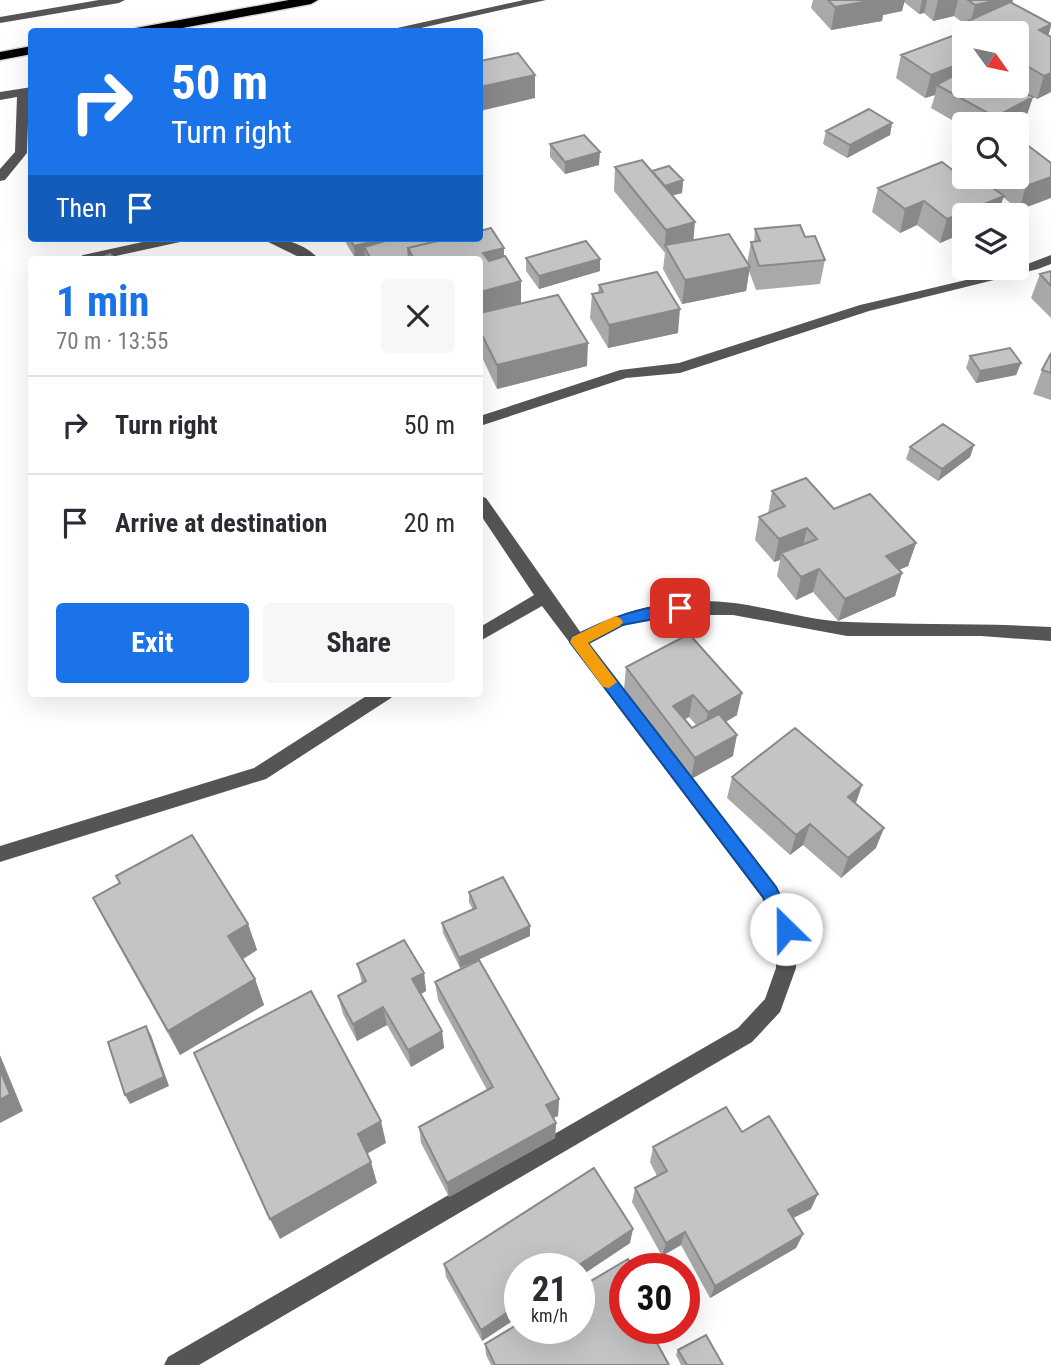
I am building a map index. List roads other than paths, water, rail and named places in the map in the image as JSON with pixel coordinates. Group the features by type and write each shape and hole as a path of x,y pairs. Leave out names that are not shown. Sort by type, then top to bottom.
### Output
{"highway":[{"path":"158,28 310,0"},
{"path":"0,56 28,51"}],"street":[{"path":"0,20 119,0"},
{"path":"404,28 540,0"},
{"path":"0,96 27,92 21,153 0,177"},
{"path":"97,256 162,242"},
{"path":"279,242 296,248 308,256"},
{"path":"483,420 625,373 680,368 865,308 1051,259"},
{"path":"176,1365 745,1035 773,1005 786,968 786,929 770,892 544,597 483,506"},
{"path":"483,633 544,597"},
{"path":"578,642 617,621 643,613 680,608 733,609 847,629 981,629 1051,634"},
{"path":"0,854 260,774 379,697"}]}
